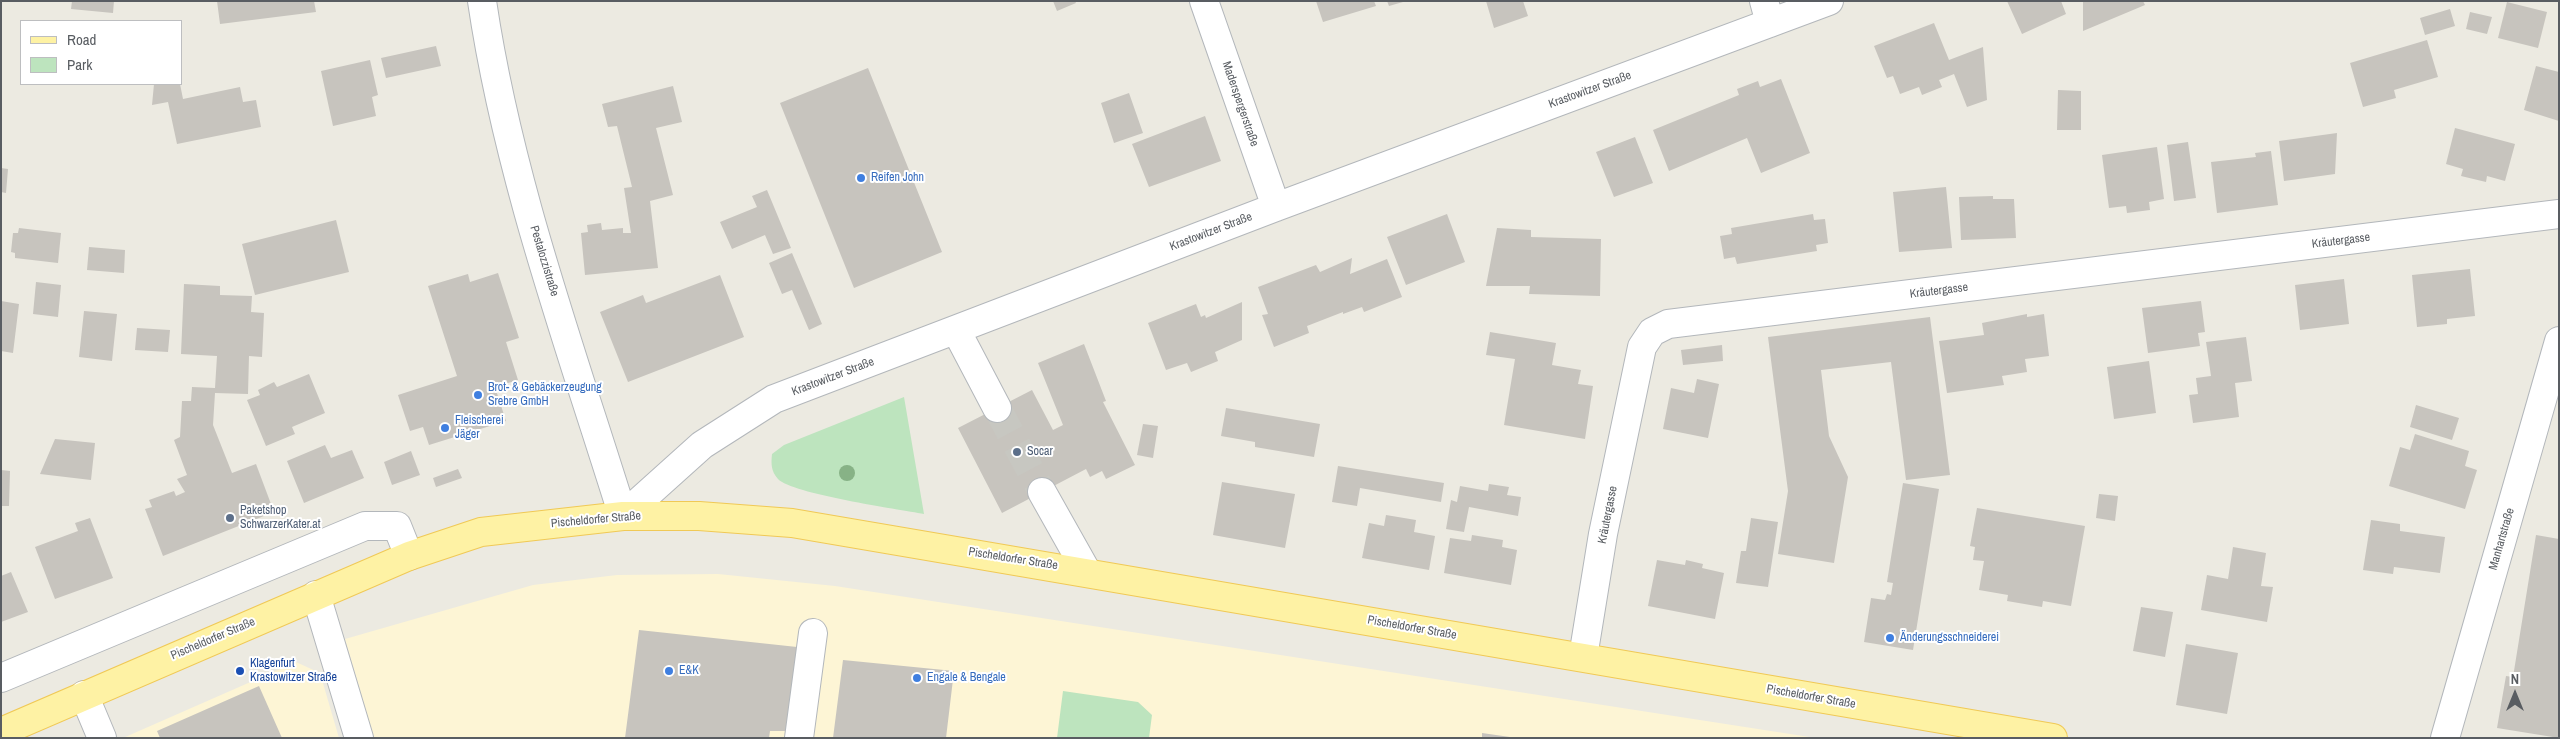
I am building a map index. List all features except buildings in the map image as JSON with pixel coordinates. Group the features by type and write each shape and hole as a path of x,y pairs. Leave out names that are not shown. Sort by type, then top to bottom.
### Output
{"main road":[{"name":"Pischeldorfer Straße","path":"1,732 409,556 480,532 622,516 699,516 792,523 1087,572 2012,734 2053,738"}],"street":[{"name":"Pestalozzistraße","path":"482,1 501,109 517,173 622,516"},
{"name":"Maderspergerstraße","path":"1204,1 1276,207"},
{"name":"Krastowitzer Straße","path":"622,516 702,445 774,399 1276,207 1767,12 1829,1"},
{"name":"Kräutergasse","path":"1583,658 1604,534 1642,347 1652,332 1668,324 2559,214"},
{"path":"956,330 997,408"},
{"name":"Manhartstraße","path":"2445,738 2559,340"},
{"path":"1042,492 1087,572"},
{"path":"1,678 365,526 397,526 409,556"},
{"path":"316,595 359,738"},
{"path":"799,738 813,633"},
{"path":"84,695 102,738"}],"shaded area":[{"path":"718,574 835,586 1816,738 374,738 345,639 533,585 617,575"},
{"path":"296,662 320,673 339,738 123,738"}],"green space":[{"path":"904,397 924,514 870,505 803,490 787,485 778,479 774,473 772,454 784,445"},
{"path":"1063,691 1138,702 1152,715 1149,738 1057,738"}],"tunnel":[{"path":"997,408 1042,492"}],"place":[{"name":"Reifen John","path":"861,178"},
{"name":"Brot- & Gebäckerzeugung Srebre GmbH","path":"478,395"},
{"name":"Fleischerei Jäger","path":"445,428"},
{"name":"Socar","path":"1017,452"},
{"name":"Paketshop SchwarzerKater.at","path":"230,518"},
{"name":"Änderungsschneiderei","path":"1890,638"},
{"name":"Klagenfurt Krastowitzer Straße","path":"240,671"},
{"name":"E&K","path":"669,671"},
{"name":"Engale & Bengale","path":"917,678"}]}
